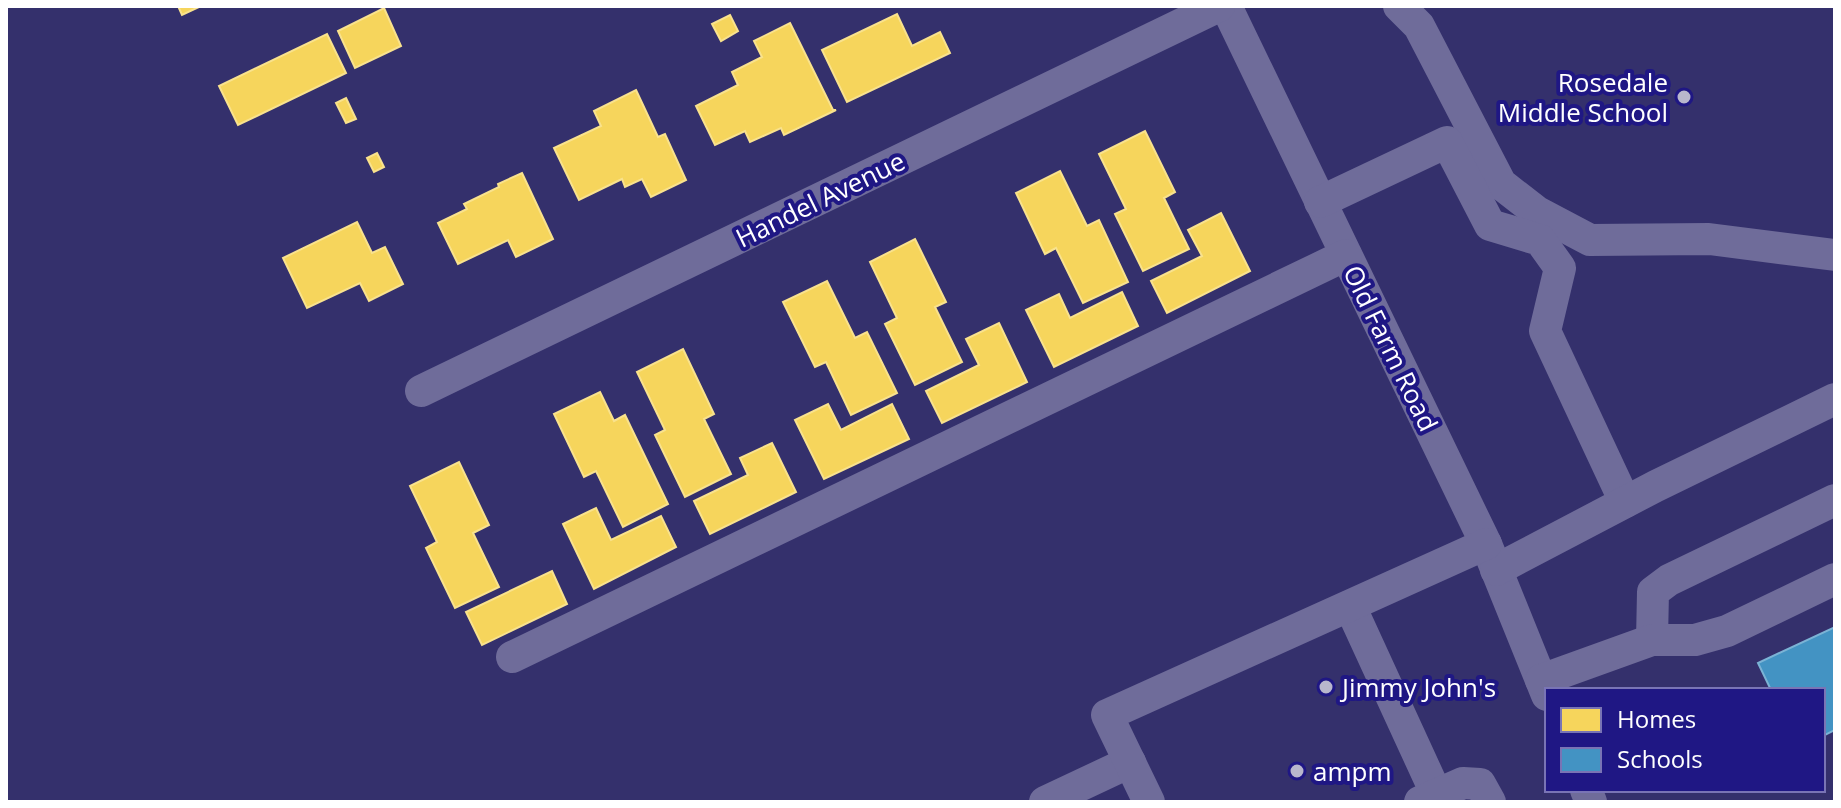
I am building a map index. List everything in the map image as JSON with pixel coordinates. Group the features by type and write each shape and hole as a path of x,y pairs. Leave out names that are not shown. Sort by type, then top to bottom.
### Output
{"street":[{"name":"Handel Avenue","path":"421,391 1219,6"},
{"name":"Old Farm Road","path":"1226,6 1491,557 1544,687"},
{"path":"1399,6 1419,26 1501,184 1537,212 1590,240 1709,239 1835,255"},
{"path":"1320,202 1447,142 1490,225 1540,240 1560,268 1545,331 1625,502"},
{"path":"512,657 1346,255"},
{"path":"1149,802 1107,715 1350,606 1491,557 1625,502 1835,399"},
{"path":"1652,640 1653,592 1669,580 1835,500"},
{"path":"1544,687 1652,640 1695,640 1727,631 1835,579"},
{"path":"1350,606 1432,799 1463,783 1480,784 1490,802"},
{"path":"1045,802 1130,762"}],"building: Homes":[{"path":"178,6 201,6 182,15"},
{"path":"384,8 401,46 355,68 338,31"},
{"path":"897,14 912,46 940,32 950,53 847,102 822,50"},
{"path":"730,15 738,31 721,41 712,24"},
{"path":"790,23 833,110 836,110 784,135 781,128 750,142 745,131 715,145 696,106 738,85 732,72 762,57 754,41"},
{"path":"327,34 346,73 238,125 219,86"},
{"path":"636,90 658,137 665,134 686,180 651,197 642,179 625,187 622,179 579,200 554,148 601,126 594,111"},
{"path":"346,98 356,119 346,123 336,103"},
{"path":"1145,131 1175,192 1164,198 1189,249 1143,271 1115,214 1126,209 1099,154"},
{"path":"377,153 384,167 374,172 367,158"},
{"path":"1060,171 1087,226 1099,220 1128,282 1083,303 1056,248 1045,254 1016,193"},
{"path":"522,173 553,239 516,257 508,240 458,264 438,223 467,209 464,204"},
{"path":"1221,213 1250,271 1167,313 1151,281 1202,256 1188,230"},
{"path":"357,222 372,253 385,247 403,284 369,301 360,283 307,308 283,258"},
{"path":"915,239 946,302 935,307 962,362 915,385 885,324 897,318 870,262"},
{"path":"827,281 855,338 867,332 897,393 851,415 826,362 815,367 783,302"},
{"path":"1122,292 1138,326 1054,367 1026,310 1059,294 1070,318"},
{"path":"999,323 1027,382 942,423 926,391 979,365 966,339"},
{"path":"683,349 714,414 704,419 731,474 685,497 655,435 665,430 637,372"},
{"path":"600,392 614,421 625,415 668,504 623,527 596,471 584,477 554,414"},
{"path":"828,404 841,430 892,404 909,439 824,479 795,420"},
{"path":"772,443 796,492 710,534 694,501 748,475 740,458"},
{"path":"459,462 489,525 473,533 499,587 455,608 426,548 437,542 410,486"},
{"path":"596,508 611,540 661,516 676,547 594,589 563,524"},
{"path":"552,571 567,604 482,645 466,612"}],"building: Schools":[{"path":"1835,627 1835,730 1825,735 1825,688 1770,688 1758,663"}],"place":[{"name":"Rosedale Middle School","path":"1684,97"},
{"name":"Jimmy John's","path":"1326,687"},
{"name":"ampm","path":"1297,771"}]}
